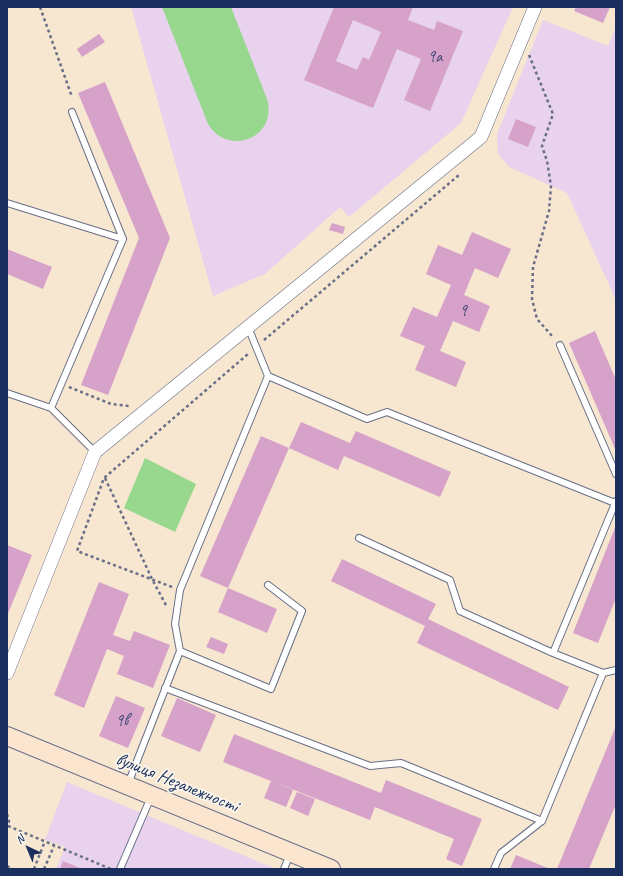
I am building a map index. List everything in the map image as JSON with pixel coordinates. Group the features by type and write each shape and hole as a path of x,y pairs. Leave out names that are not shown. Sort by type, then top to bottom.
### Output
{"main road":[{"name":"вулиця Незалежності","path":"7,736 290,852 322,867"}],"street":[{"path":"7,673 95,452 481,137 535,7"}],"lane":[{"path":"51,408 123,239 72,112"},
{"path":"7,203 123,239"},
{"path":"127,785 180,651 175,624 180,590 268,376 248,327"},
{"path":"560,345 616,474"},
{"path":"268,376 367,418 387,412 616,502 553,653"},
{"path":"7,393 51,408 95,452"},
{"path":"359,538 450,580 460,610 553,653 603,673 616,670"},
{"path":"180,651 271,689 302,611 268,585"},
{"path":"494,869 502,853 542,821 603,673"},
{"path":"165,688 370,766 401,763 542,821"},
{"path":"120,869 151,795"},
{"path":"284,869 290,852"}],"path":[{"path":"40,7 72,98"},
{"path":"529,54 553,114 542,146 547,162 551,186 549,211 533,267 532,299 537,319 560,345"},
{"path":"180,590 77,551 104,478 256,346 459,175"},
{"path":"104,478 175,624"},
{"path":"7,814 9,821 7,827 45,841 110,869"},
{"path":"34,869 45,841"},
{"path":"44,869 54,845"},
{"path":"7,866 13,869"}],"shaded area":[{"path":"131,7 513,7 461,123 349,217 340,207 265,274 213,296"},
{"path":"543,20 608,46 616,27 616,300 567,193 509,167 498,154 497,134"},
{"path":"67,782 276,869 56,869 65,847 45,840"}],"green space":[{"path":"162,7 231,7 267,99 268,112 265,124 259,133 250,138 239,141 228,140 217,134 208,124"},
{"path":"145,458 196,484 175,532 124,508"}],"building":[{"path":"334,7 413,7 408,20 434,30 437,21 463,31 430,111 404,100 421,59 397,49 373,108 304,80","holes":["353,20 381,32 369,60 363,57 357,70 336,61"]},
{"path":"576,7 610,7 603,23 574,11"},
{"path":"99,34 105,42 82,57 77,49"},
{"path":"105,82 170,238 108,395 81,385 139,238 78,93"},
{"path":"516,119 536,127 528,147 508,139"},
{"path":"332,223 345,227 343,234 329,230"},
{"path":"472,232 511,249 498,278 475,268 464,295 490,306 479,332 453,321 440,351 466,362 456,387 415,370 425,346 400,336 413,307 437,317 451,285 426,274 438,245 462,255"},
{"path":"7,249 52,267 43,289 7,274"},
{"path":"595,331 616,380 616,451 569,343"},
{"path":"301,422 350,443 356,431 451,472 440,497 344,456 338,470 289,448"},
{"path":"261,436 289,448 228,588 200,576"},
{"path":"616,525 616,598 598,643 573,633"},
{"path":"7,545 32,555 7,616"},
{"path":"342,559 436,604 428,619 569,687 558,710 417,643 425,626 331,581"},
{"path":"99,582 129,594 113,635 130,641 134,631 170,645 153,688 117,674 124,656 107,649 84,708 54,695"},
{"path":"228,588 277,609 267,633 218,612"},
{"path":"211,637 228,644 224,654 206,647"},
{"path":"116,696 145,708 128,748 99,736"},
{"path":"177,698 216,715 200,752 161,736"},
{"path":"616,726 616,804 589,869 557,869"},
{"path":"234,734 381,793 386,780 482,819 462,866 446,859 454,839 375,807 370,820 274,782 293,790 286,807 264,798 271,781 223,762"},
{"path":"297,792 315,799 308,816 290,808"},
{"path":"516,855 550,869 510,869"},
{"path":"63,861 82,869 60,869"}]}
